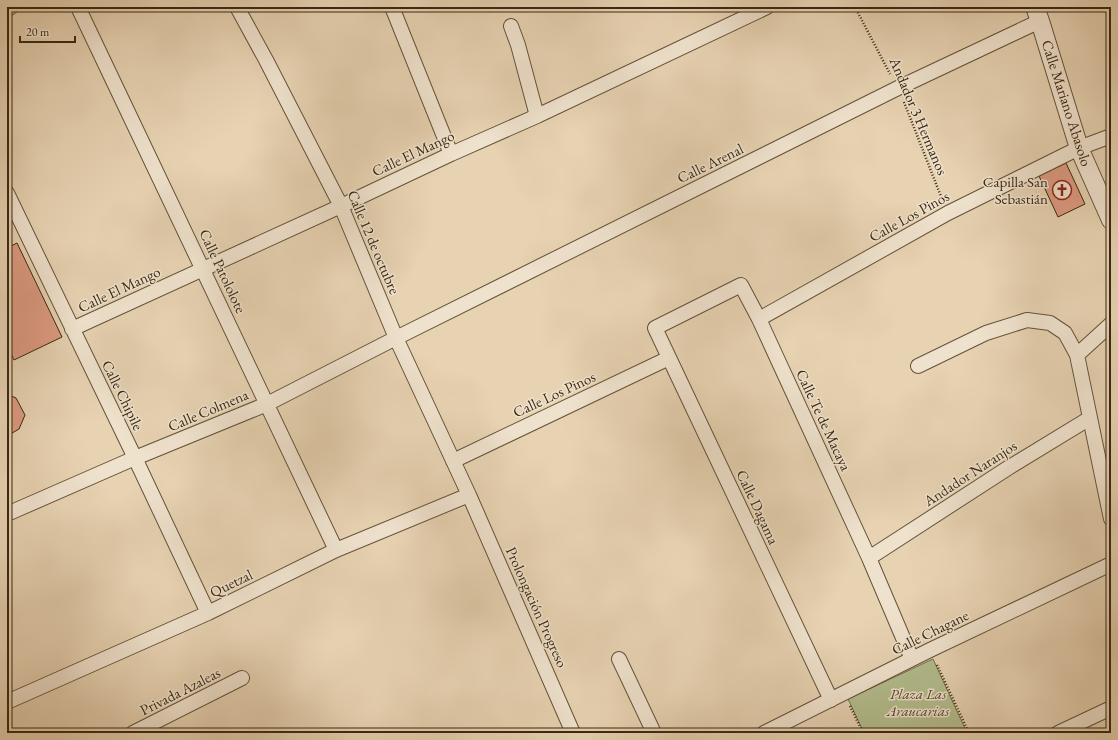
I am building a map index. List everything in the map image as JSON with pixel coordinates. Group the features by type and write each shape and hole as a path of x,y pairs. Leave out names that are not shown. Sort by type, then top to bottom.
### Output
{"street":[{"path":"7,9 11,7"},
{"name":"Calle Patololote","path":"78,7 336,550"},
{"name":"Calle 12 de octubre","path":"237,7 341,206 396,338 469,495"},
{"path":"392,7 451,154"},
{"name":"Calle El Mango","path":"72,329 451,154 537,116 767,7"},
{"name":"Calle Arenal","path":"396,338 898,88 1038,14"},
{"name":"Calle Mariano Abasolo","path":"1038,14 1079,148 1111,220"},
{"path":"511,26 518,45 537,116"},
{"name":"Calle Los Pinos","path":"759,319 948,213 1079,148 1111,136"},
{"name":"Calle Chipile","path":"7,193 208,613"},
{"name":"Calle Te de Macaya","path":"655,328 741,285 759,319 869,558 912,659"},
{"path":"918,366 986,333 1027,320 1050,323 1065,333 1077,355 1111,519"},
{"path":"1077,355 1111,324"},
{"name":"Calle Dagama","path":"655,328 831,700"},
{"name":"Calle Colmena","path":"7,514 135,458 267,404 396,338"},
{"name":"Calle Los Pinos","path":"454,461 669,358"},
{"name":"Andador Naranjos","path":"869,558 1008,468 1090,418"},
{"name":"Quetzal","path":"7,702 208,613 336,550 469,495"},
{"name":"Prolongación Progreso","path":"469,495 573,733"},
{"name":"Calle Chagane","path":"764,733 930,650 1111,564"},
{"path":"618,659 654,733"},
{"name":"Privada Azaleas","path":"133,733 242,678"},
{"path":"1058,733 1111,708"}],"path":[{"name":"Andador 3 Hermanos","path":"855,7 898,88 948,213"},
{"path":"930,650 969,733"},
{"path":"844,693 863,733"}],"green space":[{"name":"Plaza Las Araucarias","path":"933,659 967,733 864,733 848,699"}],"building":[{"name":"Capilla San Sebastián","path":"1066,163 1085,204 1058,217 1039,176"},
{"path":"17,243 62,337 14,360 7,345 7,248"},
{"path":"7,394 16,398 25,415 19,429 7,436"}],"place":[{"name":"Capilla San Sebastián","path":"1062,190"}]}
